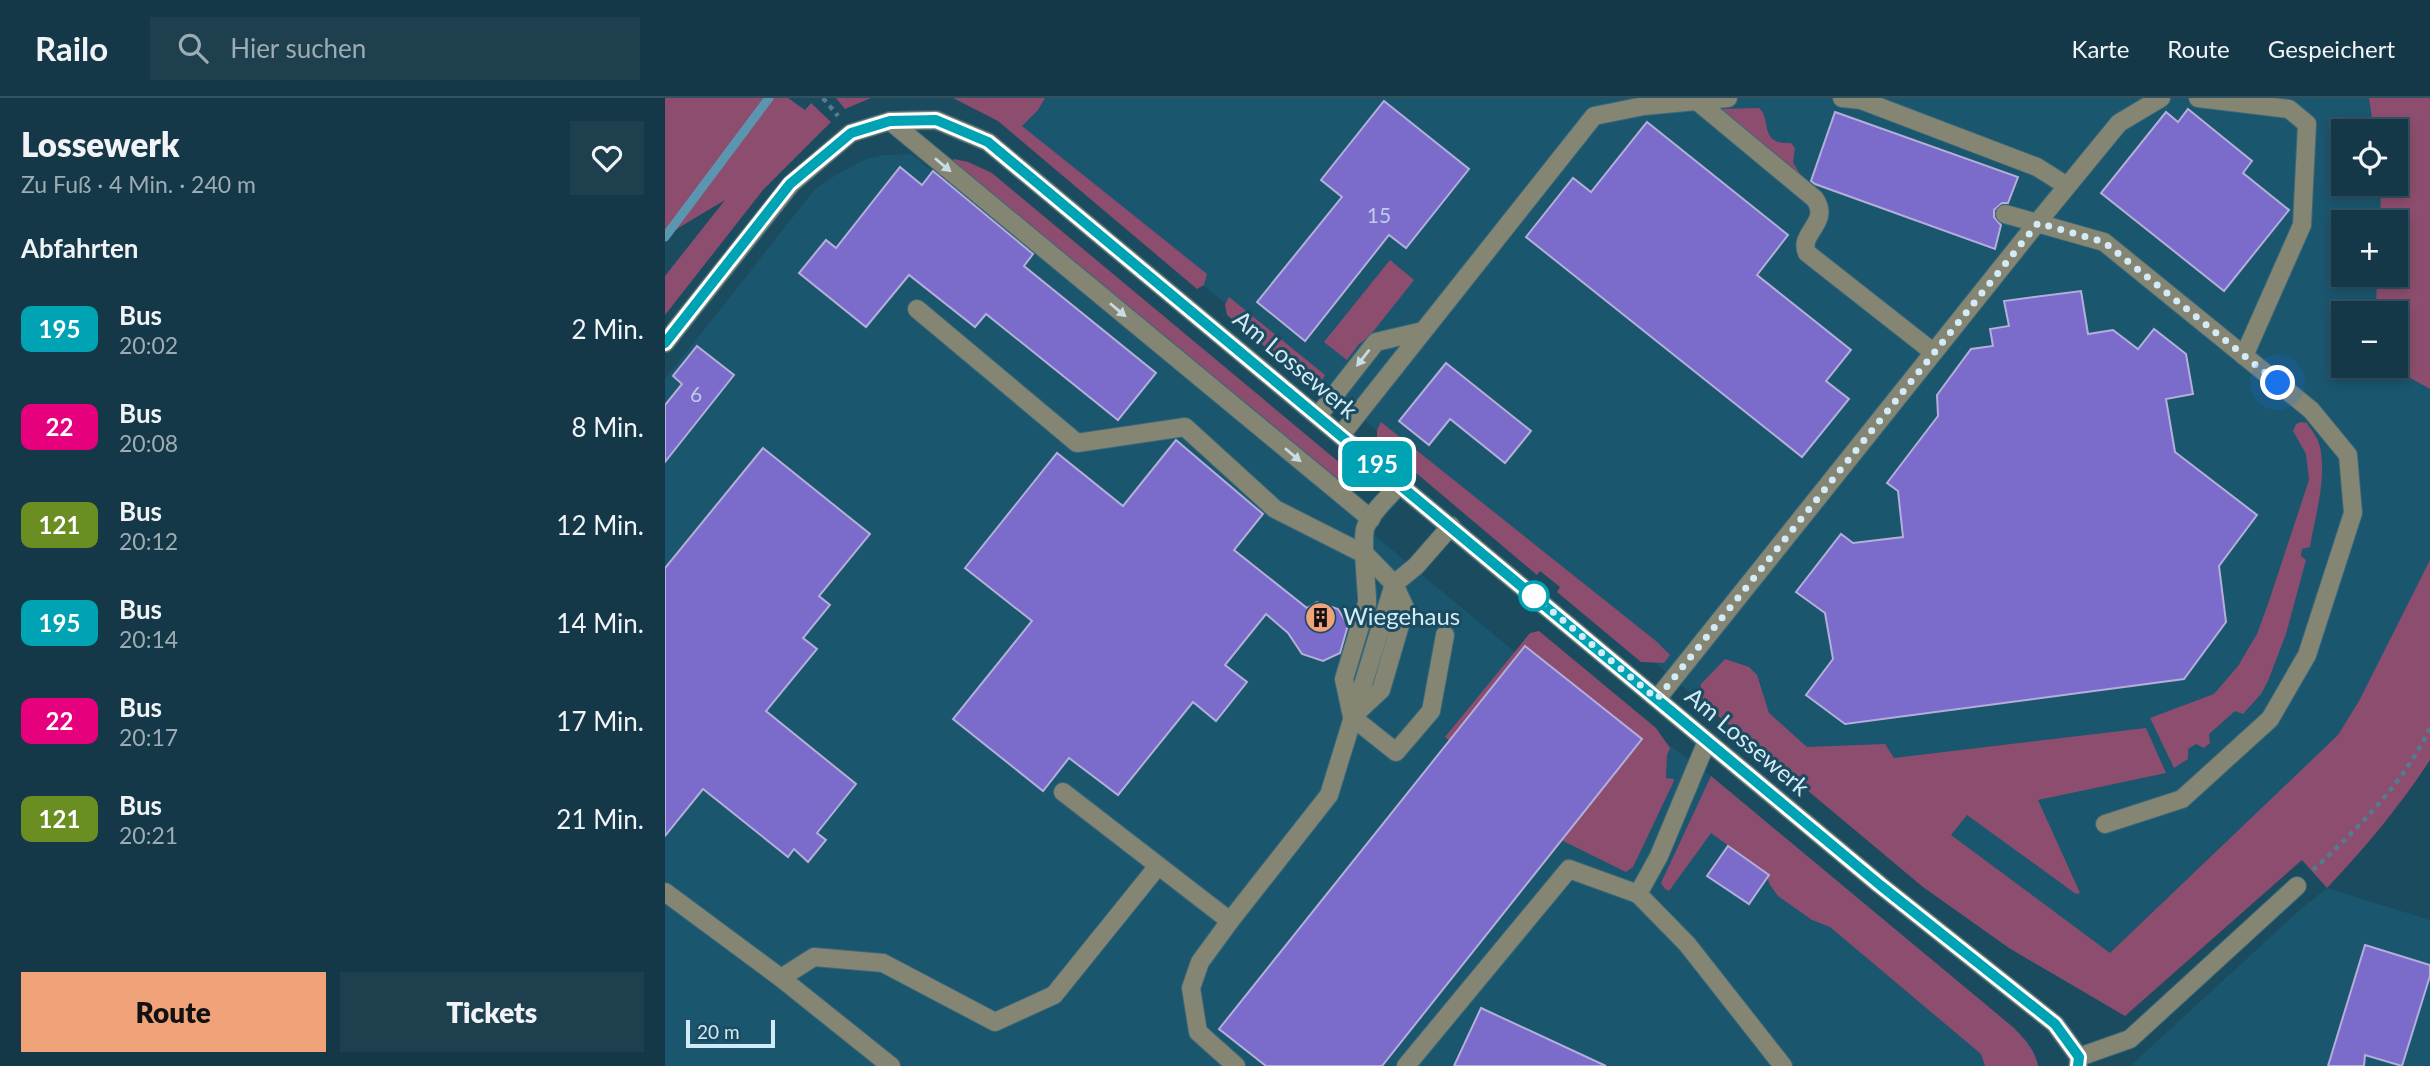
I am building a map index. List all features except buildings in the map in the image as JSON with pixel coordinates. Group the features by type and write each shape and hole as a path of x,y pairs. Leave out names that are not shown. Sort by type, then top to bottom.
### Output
{"street":[{"path":"1341,435 1594,116 1644,106 1728,98"},
{"path":"1842,98 1861,100 2036,167 2067,186"},
{"path":"1657,699 2119,123 2161,98"},
{"path":"2198,98 2289,109 2307,124 2302,225 2244,356"},
{"path":"1697,101 1815,199 1820,206 1820,216 1805,243 1807,253 1933,352"},
{"name":"Am Lossewerk","path":"665,343 790,184 851,133 890,121 936,120 988,142 1880,885 2055,1024 2078,1061"},
{"path":"890,121 1371,519"},
{"path":"2005,214 2104,242 2311,410 2349,455 2353,513 2307,655 2270,719 2182,799 2105,824"},
{"path":"917,309 1077,443 1185,427 1275,509 1366,555 1394,584"},
{"path":"1318,416 1376,342 1423,331"},
{"path":"1400,484 1365,530 1367,603 1344,679 1352,717 1396,752 1431,711 1445,635"},
{"path":"1236,1066 1198,1032 1191,988 1200,962 1329,795 1394,584 1416,566 1451,526"},
{"path":"1638,894 1659,856 1707,741"},
{"path":"1063,792 1230,921"},
{"path":"781,978 814,957 883,963 995,1022 1054,995 1158,866"},
{"path":"1406,1066 1569,869 1638,894 1687,944 1783,1066"},
{"path":"2078,1061 2130,1039 2297,886"},
{"path":"665,892 781,978 891,1066"}],"path":[{"path":"2297,886 2366,818 2393,786 2430,728"}],"shaded area":[{"path":"665,98 788,98 805,110 811,103 831,122 763,190 665,315 665,276 725,200 665,236"},
{"path":"836,98 871,98 845,109"},
{"path":"953,98 1045,98 1038,110 1022,126 1207,274 1204,285 1197,289 998,121"},
{"path":"1017,98 2398,98 2401,119 2331,119 2331,196 2408,196 2408,160 2430,298 2430,693 2125,1016 2009,948 1923,887 1009,123"},
{"path":"2369,98 2430,98 2430,389 2408,377 2408,301 2376,301 2377,287 2408,287 2408,210 2380,210 2381,196 2408,196 2408,119 2372,119"},
{"path":"1759,108 1770,136 1781,143 1791,143 1795,148 1793,162 1800,174 1798,176 1721,111"},
{"path":"911,154 1035,252 1515,652 1530,633 1648,729 1720,783 2014,1028 2027,1041 2036,1056 2038,1066 665,1066 665,379 815,189 866,159"},
{"path":"954,159 992,173 1352,473 1353,482 1343,483 952,161"},
{"path":"1390,260 1414,280 1347,360 1324,342"},
{"path":"1229,297 1325,375 1321,382 1301,377 1227,315 1225,305"},
{"path":"1381,422 1656,641 1670,655 1664,663 1641,662 1557,592 1560,587 1540,571 1537,575 1377,440 1377,430"},
{"path":"2307,423 2319,444 2322,472 2310,547 2302,549 2301,556 2306,560 2286,634 2261,694 2243,714 2235,711 2209,734 2210,743 2204,748 2196,744 2188,749 2188,759 2174,768 2150,718 2214,694 2238,666 2257,634 2309,480 2306,454 2293,431 2296,424"},
{"path":"2430,560 2430,760 2407,794 2327,888 2302,860 2125,1016 2009,948 1923,887 1698,699 1701,684 1725,659 1749,667 1757,675 1769,713 1807,747 1885,744 1894,758 2146,728 2166,773 2038,800 2080,893 2076,894 1967,815 1951,835 2110,953 2338,735 2359,701"},
{"path":"1539,631 1656,728 1670,748 1666,778 1674,779 1673,783 1633,867 1626,872 1561,840 1642,739 1526,646 1450,741 1445,737 1530,633"},
{"path":"1711,776 2014,1028 2032,1050 2038,1066 1985,1066 1981,1054 1830,927 1812,920 1778,896 1765,872 1711,833 1669,891 1665,889 1661,883"},
{"path":"2327,888 2430,920 2430,1066 2130,1066 2303,907"}],"waterway":[{"path":"665,237 769,98"}],"bus line":[{"name":"195","path":"665,343 790,184 851,133 890,121 936,120 988,142 1880,885 2055,1024 2079,1057 2078,1066"}],"place":[{"name":"Wiegehaus","path":"1320,617"}],"route":[{"path":"1534,596 1657,699 2038,223 2104,242 2278,383"}]}
